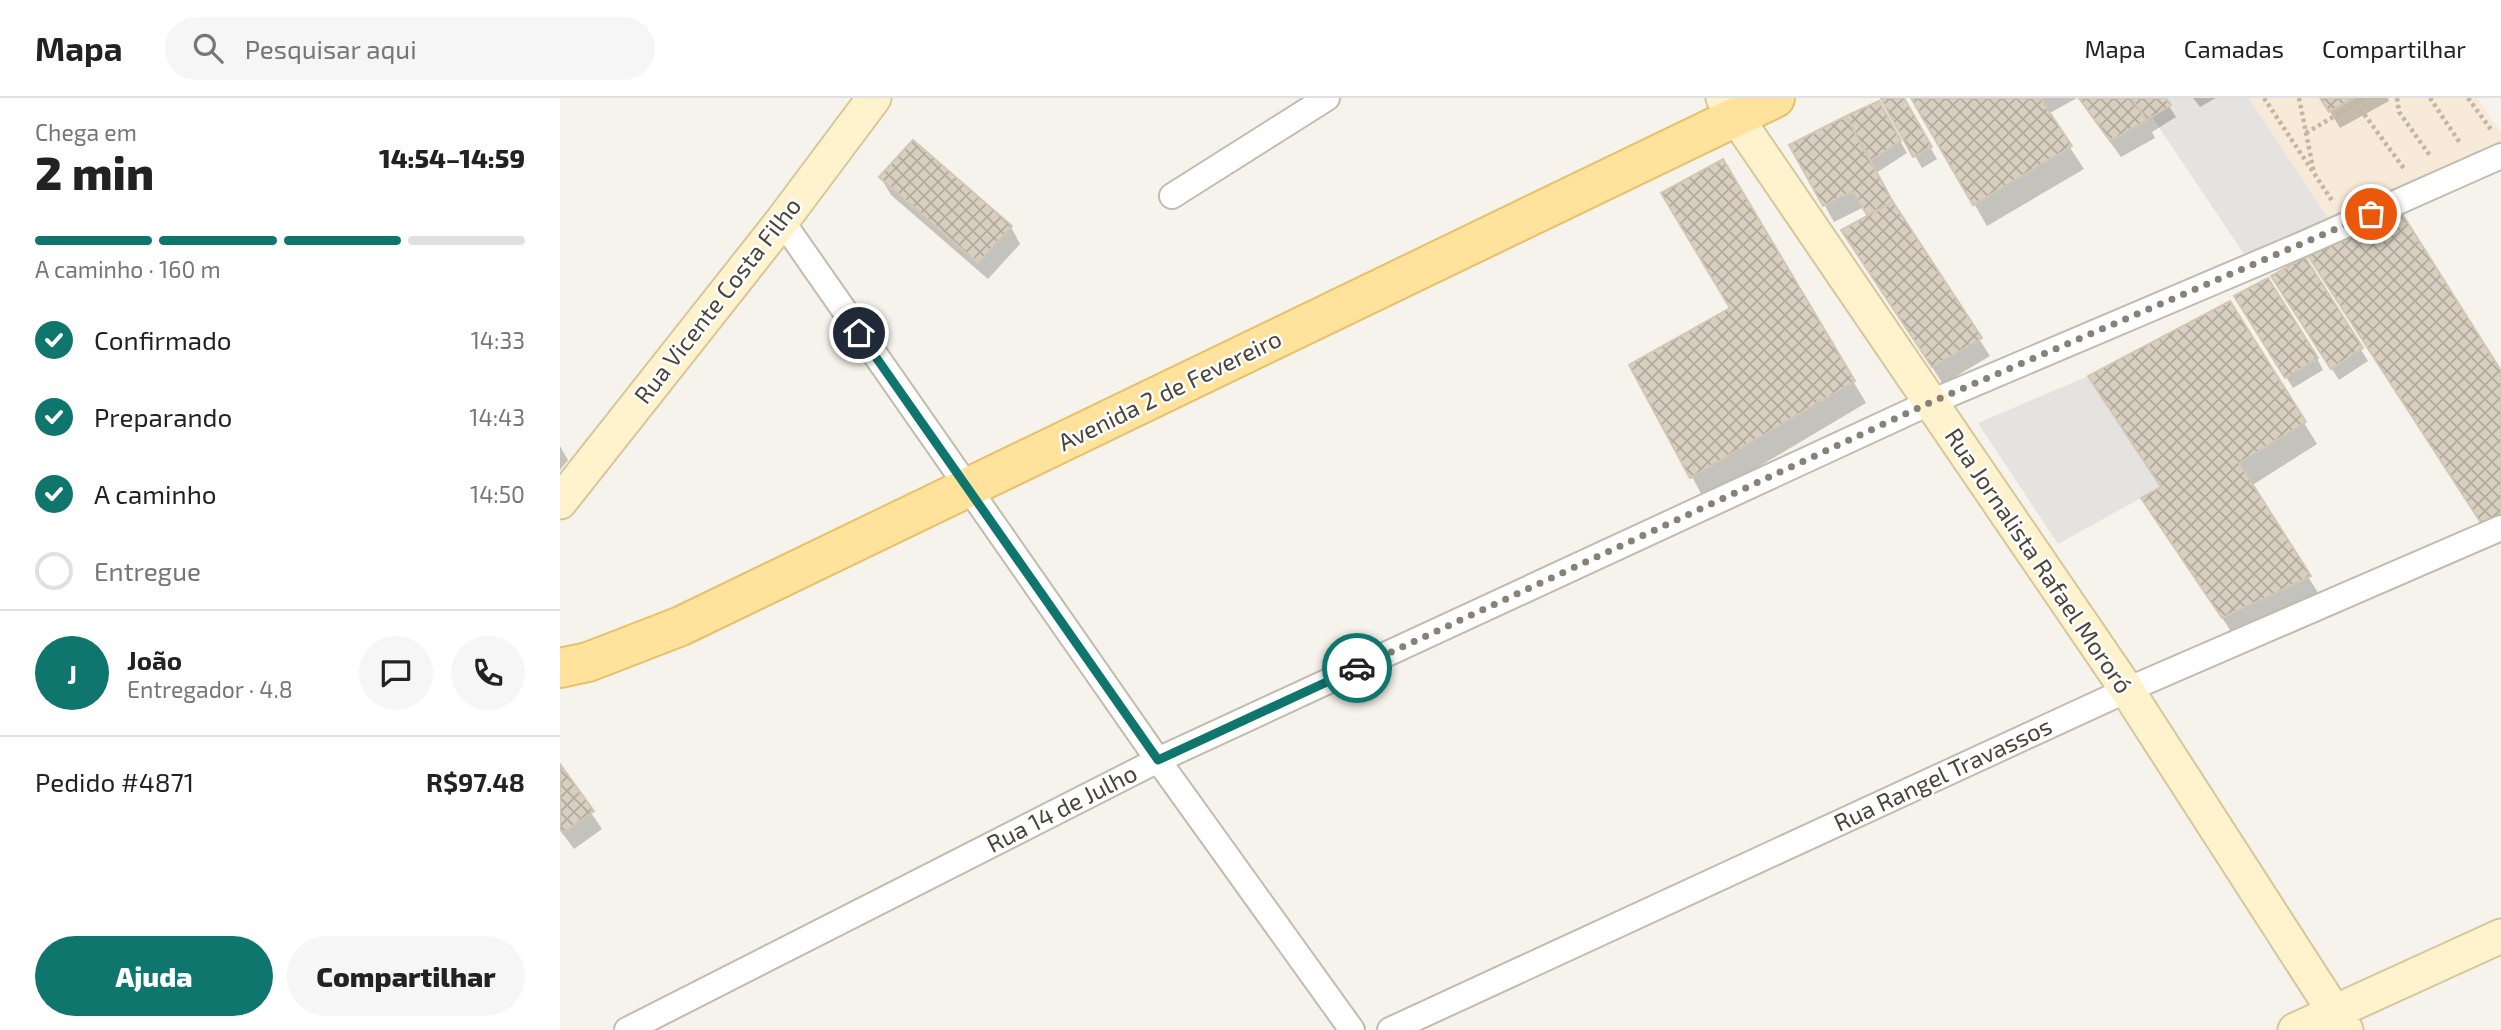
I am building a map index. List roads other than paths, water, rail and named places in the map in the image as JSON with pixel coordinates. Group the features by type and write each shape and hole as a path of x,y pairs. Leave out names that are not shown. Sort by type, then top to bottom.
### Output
{"main road":[{"name":"Avenida 2 de Fevereiro","path":"560,668 587,662 681,626 968,489 1728,107 1775,98"}],"street":[{"name":"Rua Vicente Costa Filho","path":"560,502 782,221 874,98"},
{"path":"1172,196 1327,98"},
{"name":"Rua Jornalista Rafael Mororó","path":"1728,107 2127,690 2340,1021"},
{"name":"Rua 14 de Julho","path":"627,1030 1158,760 1929,403 2477,167 2498,145"},
{"path":"782,221 1158,760 1352,1030"},
{"name":"Rua Rangel Travassos","path":"1390,1030 2127,690 2501,528"},
{"path":"2295,1030 2340,1021 2501,936"}]}
